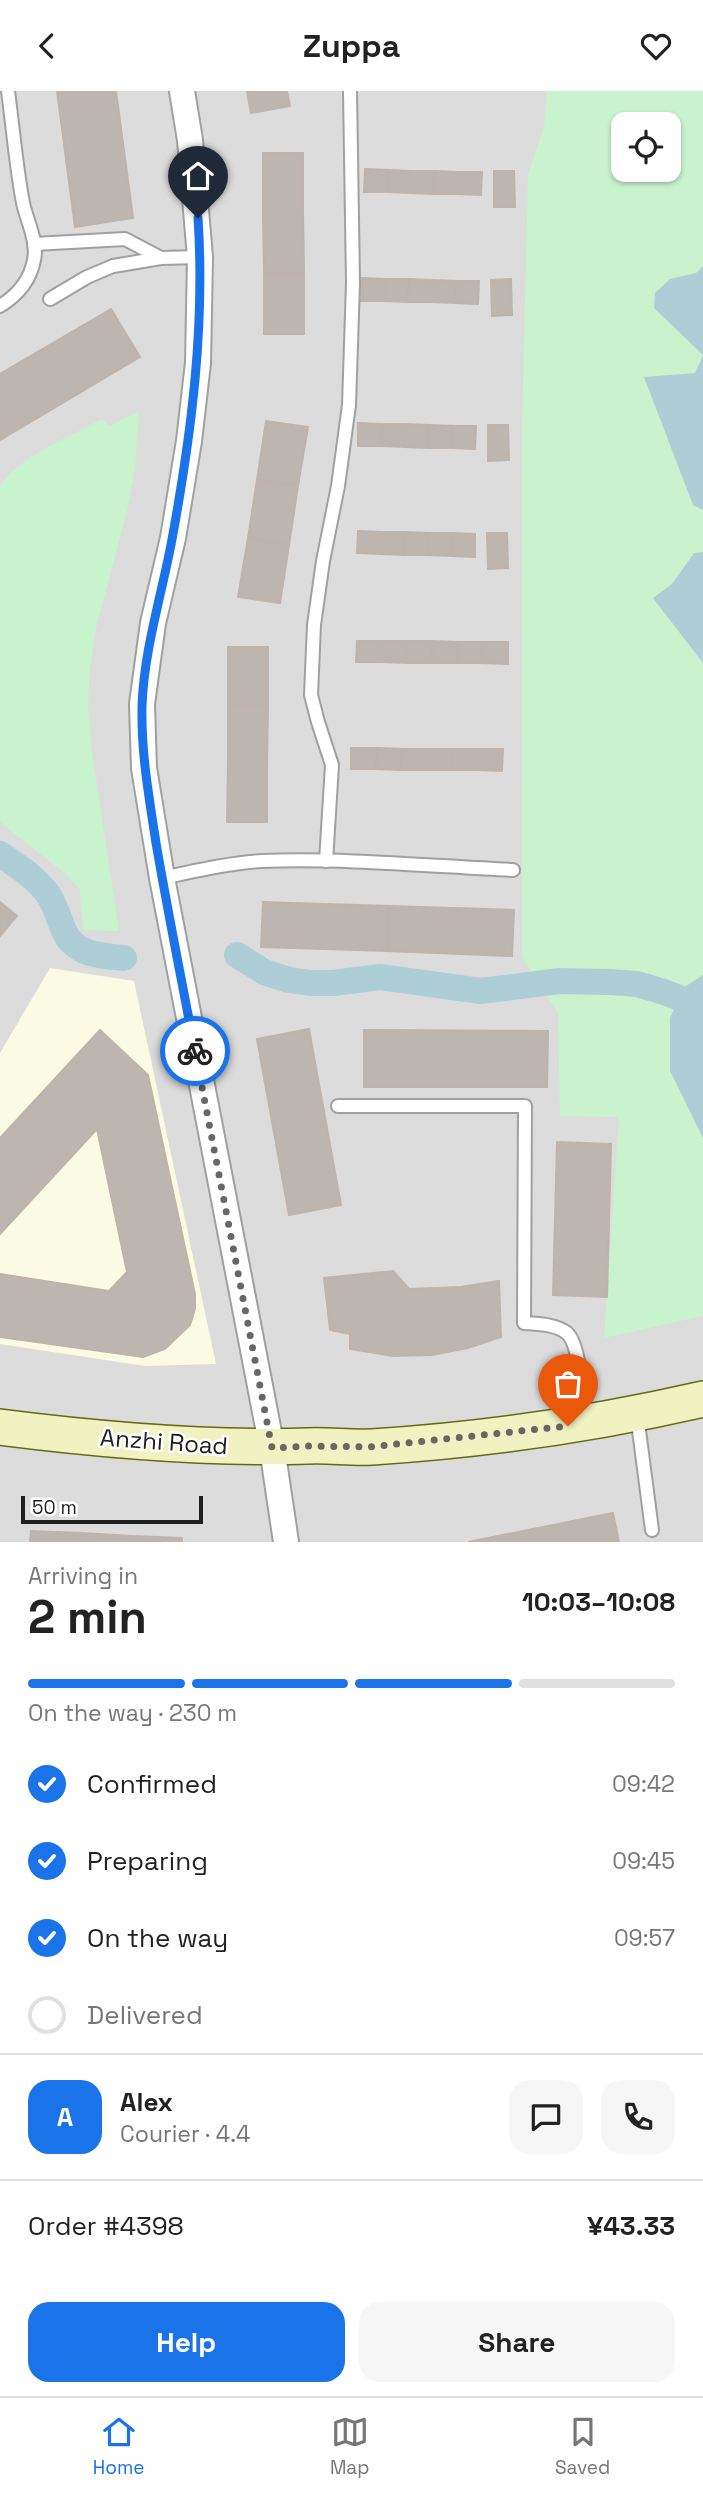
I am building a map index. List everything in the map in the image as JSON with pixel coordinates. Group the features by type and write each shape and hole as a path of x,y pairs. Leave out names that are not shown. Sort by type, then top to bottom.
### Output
{"street":[{"path":"182,91 190,140 200,257 198,363 189,441 173,538 153,623 142,704 144,768 162,878 272,1448 286,1542"},
{"name":"Anzhi Road","path":"0,1427 177,1445 369,1447 585,1423 703,1399"}],"lane":[{"path":"0,306 20,291 27,281 35,258 23,201 8,91"},
{"path":"326,861 332,765 311,695 314,625 338,486 348,405 353,283 350,91"},
{"path":"34,244 125,240 161,258"},
{"path":"50,299 104,269 161,258 200,257"},
{"path":"162,878 230,864 261,861 326,861 513,870"},
{"path":"338,1106 526,1106 524,1323 554,1327 566,1332 574,1343 585,1423"},
{"path":"637,1414 652,1531"}],"shaded area":[{"path":"0,91 703,91 703,1542 0,1542"},
{"path":"50,968 134,981 216,1364 145,1366 0,1344 0,1053"}],"green space":[{"path":"547,91 703,91 703,1316 604,1338 619,1117 560,1116 558,1013 522,957 522,428 528,175 544,127"},
{"path":"139,411 135,468 128,507 96,628 88,706 92,752 119,931 83,930 80,890 68,876 0,822 0,485 21,464 61,440 102,419 109,426"}],"water":[{"path":"703,266 703,355 654,308 655,293 670,279 696,273"},
{"path":"703,355 703,510 693,505 644,377 695,373"},
{"path":"703,552 703,663 653,598 672,584 694,553"},
{"path":"703,975 703,1138 670,1071 670,1018 683,988"}],"building":[{"path":"57,91 116,91 133,218 75,227"},
{"path":"247,91 287,91 290,106 251,113"},
{"path":"263,153 303,153 303,213 263,213"},
{"path":"365,169 388,170 387,192 364,192"},
{"path":"388,170 411,171 411,193 387,192"},
{"path":"411,171 435,171 434,194 411,193"},
{"path":"435,171 458,172 458,194 434,194"},
{"path":"494,171 514,171 515,207 494,207"},
{"path":"458,172 482,172 481,195 458,194"},
{"path":"263,213 303,213 304,273 264,274"},
{"path":"304,273 304,334 264,334 264,274"},
{"path":"362,278 385,279 385,301 361,301"},
{"path":"385,279 409,279 408,302 385,301"},
{"path":"409,279 432,280 432,302 408,302"},
{"path":"511,279 512,315 492,316 491,280"},
{"path":"432,280 456,281 455,303 432,302"},
{"path":"456,281 479,281 478,304 455,303"},
{"path":"111,309 140,357 0,440 0,374"},
{"path":"266,421 308,427 298,486 257,480"},
{"path":"358,423 382,424 381,446 358,446"},
{"path":"382,424 405,424 405,447 381,446"},
{"path":"405,424 429,425 428,448 405,447"},
{"path":"429,425 453,426 452,448 428,448"},
{"path":"488,425 508,425 509,460 488,461"},
{"path":"453,426 476,426 475,449 452,448"},
{"path":"257,480 298,486 289,545 248,538"},
{"path":"358,531 381,532 381,554 357,553"},
{"path":"381,532 405,532 404,555 381,554"},
{"path":"405,532 428,533 428,555 404,555"},
{"path":"428,533 452,533 451,556 428,555"},
{"path":"452,533 475,534 475,557 451,556"},
{"path":"487,533 507,533 508,568 488,569"},
{"path":"248,538 289,545 280,603 238,597"},
{"path":"357,641 382,641 382,662 356,662"},
{"path":"382,641 407,641 407,663 382,662"},
{"path":"407,641 433,641 432,663 407,663"},
{"path":"433,641 458,642 457,663 432,663"},
{"path":"458,642 483,642 482,663 457,663"},
{"path":"483,642 508,642 508,664 482,663"},
{"path":"228,647 268,647 268,705 228,705"},
{"path":"228,705 268,705 267,764 228,764"},
{"path":"351,748 377,748 376,769 351,769"},
{"path":"377,748 402,749 401,770 376,769"},
{"path":"402,749 427,749 427,770 401,770"},
{"path":"427,749 452,749 452,770 427,770"},
{"path":"452,749 477,749 477,770 452,770"},
{"path":"477,749 503,749 502,771 477,770"},
{"path":"228,764 267,764 267,822 227,822"},
{"path":"0,902 17,916 0,936"},
{"path":"263,902 389,906 387,951 261,947"},
{"path":"389,906 514,910 512,956 387,951"},
{"path":"309,1029 341,1205 289,1215 257,1039"},
{"path":"100,1030 148,1075 195,1294 195,1309 190,1325 165,1349 143,1357 0,1337 0,1274 109,1291 127,1272 97,1129 0,1234 0,1138"},
{"path":"364,1030 548,1031 547,1087 364,1087"},
{"path":"557,1142 611,1144 607,1297 553,1295"},
{"path":"393,1271 409,1289 461,1287 499,1281 501,1337 468,1348 432,1355 393,1356 350,1349 350,1334 330,1330 324,1278"},
{"path":"613,1513 619,1542 468,1542"},
{"path":"31,1531 81,1533 81,1542 30,1542"},
{"path":"81,1533 132,1536 131,1542 81,1542"},
{"path":"132,1536 182,1538 182,1542 131,1542"}],"waterway":[{"path":"0,854 47,893 65,933 76,946 90,953 124,958"},
{"path":"237,955 264,972 310,983 380,977 481,991 559,981 609,982 637,984 697,1005"}],"way so far":[{"path":"195,1051 272,1448 369,1447 568,1426"}],"route":[{"path":"195,1051 144,768 142,704 153,623 173,538 189,441 198,363 201,302 198,218"}]}
